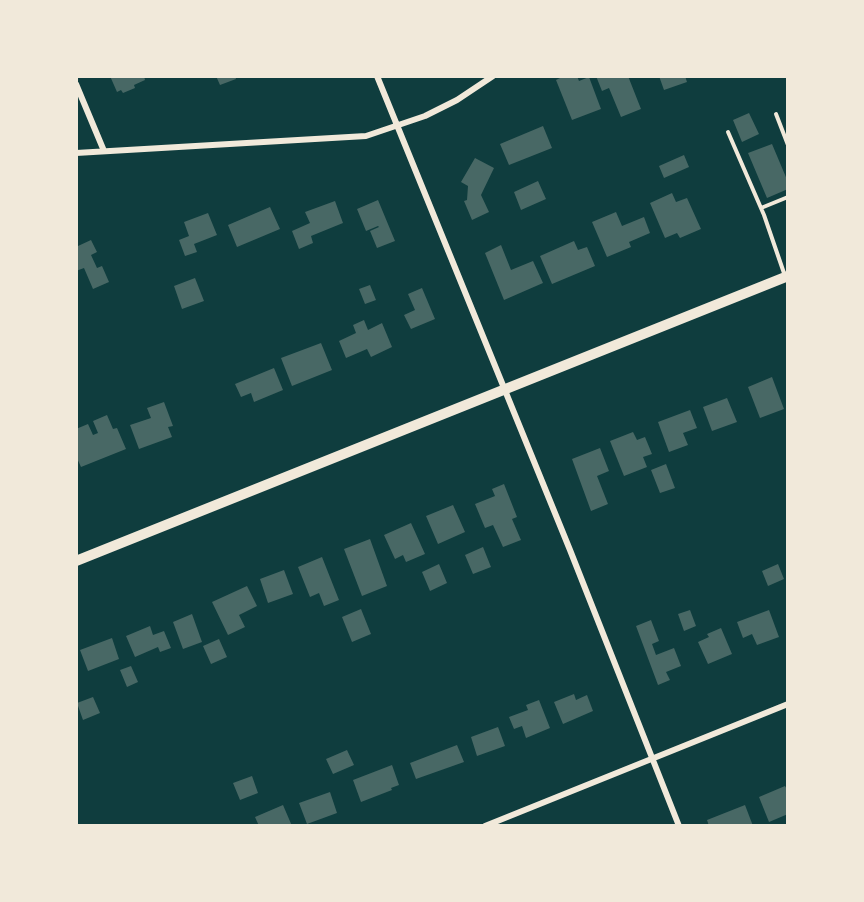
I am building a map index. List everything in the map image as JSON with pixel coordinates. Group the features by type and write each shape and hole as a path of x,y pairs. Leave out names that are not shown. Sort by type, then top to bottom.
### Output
{"street":[{"path":"377,76 679,825"},
{"path":"76,153 366,136 425,116 457,100 494,76"},
{"path":"76,84 104,151"},
{"path":"76,561 786,276"},
{"path":"485,825 788,704"}],"lane":[{"path":"776,114 788,145"},
{"path":"728,132 761,208 786,276"},
{"path":"761,208 788,197"}],"building":[{"path":"110,76 144,76 145,80 134,85 135,88 123,93 121,90 117,92"},
{"path":"216,76 235,76 236,79 220,85"},
{"path":"564,76 577,76 579,81 589,77 601,109 572,120 556,80"},
{"path":"596,76 628,76 641,109 621,117 609,88 602,91"},
{"path":"659,76 685,76 687,82 664,90"},
{"path":"749,113 759,134 742,142 733,120"},
{"path":"543,126 552,148 509,165 500,144"},
{"path":"772,144 788,182 788,189 767,198 748,153"},
{"path":"684,155 689,167 664,178 659,166"},
{"path":"475,158 494,168 481,195 489,212 472,220 464,201 467,200 468,186 461,182"},
{"path":"538,181 546,199 521,210 514,192"},
{"path":"672,193 676,202 687,198 701,229 680,238 677,233 665,238 650,203"},
{"path":"378,200 395,241 377,248 370,231 379,227 366,231 357,209"},
{"path":"335,201 343,223 311,236 313,243 299,249 292,231 310,223 305,212"},
{"path":"270,207 280,229 237,247 228,225"},
{"path":"616,212 622,226 644,217 650,233 629,242 631,247 607,257 592,222"},
{"path":"208,213 217,235 194,244 197,252 185,256 179,240 189,236 184,222"},
{"path":"91,240 97,252 91,255 97,268 102,266 109,282 93,289 84,268 76,271 76,241 78,246"},
{"path":"574,241 578,250 587,247 595,266 552,284 540,256"},
{"path":"501,245 511,270 533,261 543,283 504,300 485,253"},
{"path":"195,278 204,301 182,309 174,286"},
{"path":"370,285 376,300 365,304 359,289"},
{"path":"422,288 435,319 411,329 404,315 415,310 408,294"},
{"path":"364,320 368,330 382,323 392,347 371,357 367,349 346,358 339,341 356,333 353,325"},
{"path":"321,343 332,370 292,386 281,358"},
{"path":"274,368 283,390 254,402 251,393 241,397 235,384"},
{"path":"772,377 784,409 760,418 748,387"},
{"path":"727,398 737,422 712,431 703,407"},
{"path":"164,402 173,426 168,427 172,437 139,449 130,425 151,418 147,408"},
{"path":"690,410 697,428 683,433 688,445 669,452 658,422"},
{"path":"107,415 113,429 117,428 126,449 81,467 76,456 76,429 88,424 93,435 98,433 93,421"},
{"path":"633,432 637,440 645,437 652,454 643,457 647,467 624,476 610,441"},
{"path":"600,448 609,471 597,476 608,504 591,511 572,459"},
{"path":"666,464 675,488 660,493 651,470"},
{"path":"504,484 517,517 512,519 521,540 503,547 493,525 485,528 475,504 495,496 492,489"},
{"path":"453,505 465,532 438,544 426,516"},
{"path":"411,523 425,554 406,562 403,555 395,559 384,535"},
{"path":"370,539 387,586 362,596 344,549"},
{"path":"483,547 491,567 473,574 465,555"},
{"path":"322,557 339,600 324,606 319,593 310,597 298,567"},
{"path":"439,564 447,583 430,591 422,572"},
{"path":"778,564 784,579 768,586 762,571"},
{"path":"284,570 293,594 268,603 260,579"},
{"path":"247,586 257,606 239,615 245,627 228,635 212,602"},
{"path":"361,609 371,634 352,642 342,617"},
{"path":"690,610 696,626 684,631 678,614"},
{"path":"769,610 779,637 757,645 752,634 743,638 737,622"},
{"path":"192,614 202,642 183,649 173,622"},
{"path":"651,620 659,641 652,644 656,655 674,648 681,666 666,672 670,680 658,685 636,626"},
{"path":"150,626 153,635 164,631 171,648 160,652 158,647 135,657 126,636"},
{"path":"721,628 732,654 708,664 698,642 709,637 707,634"},
{"path":"112,638 119,659 88,671 80,650"},
{"path":"219,639 227,657 211,664 203,646"},
{"path":"131,666 138,682 127,687 120,670"},
{"path":"574,694 576,700 587,695 593,711 563,724 554,702"},
{"path":"93,697 100,713 83,720 77,703"},
{"path":"539,700 550,728 526,738 522,726 514,729 509,717 528,710 526,705"},
{"path":"498,727 505,746 477,756 471,737"},
{"path":"457,745 464,762 416,779 410,763"},
{"path":"347,750 354,765 333,774 326,759"},
{"path":"392,765 399,785 361,802 353,780"},
{"path":"252,776 258,793 240,800 233,783"},
{"path":"785,786 788,791 788,814 769,822 759,797"},
{"path":"330,792 337,813 307,824 299,803"},
{"path":"283,805 292,826 259,826 255,817"},
{"path":"745,805 753,826 709,826 707,820"}]}
